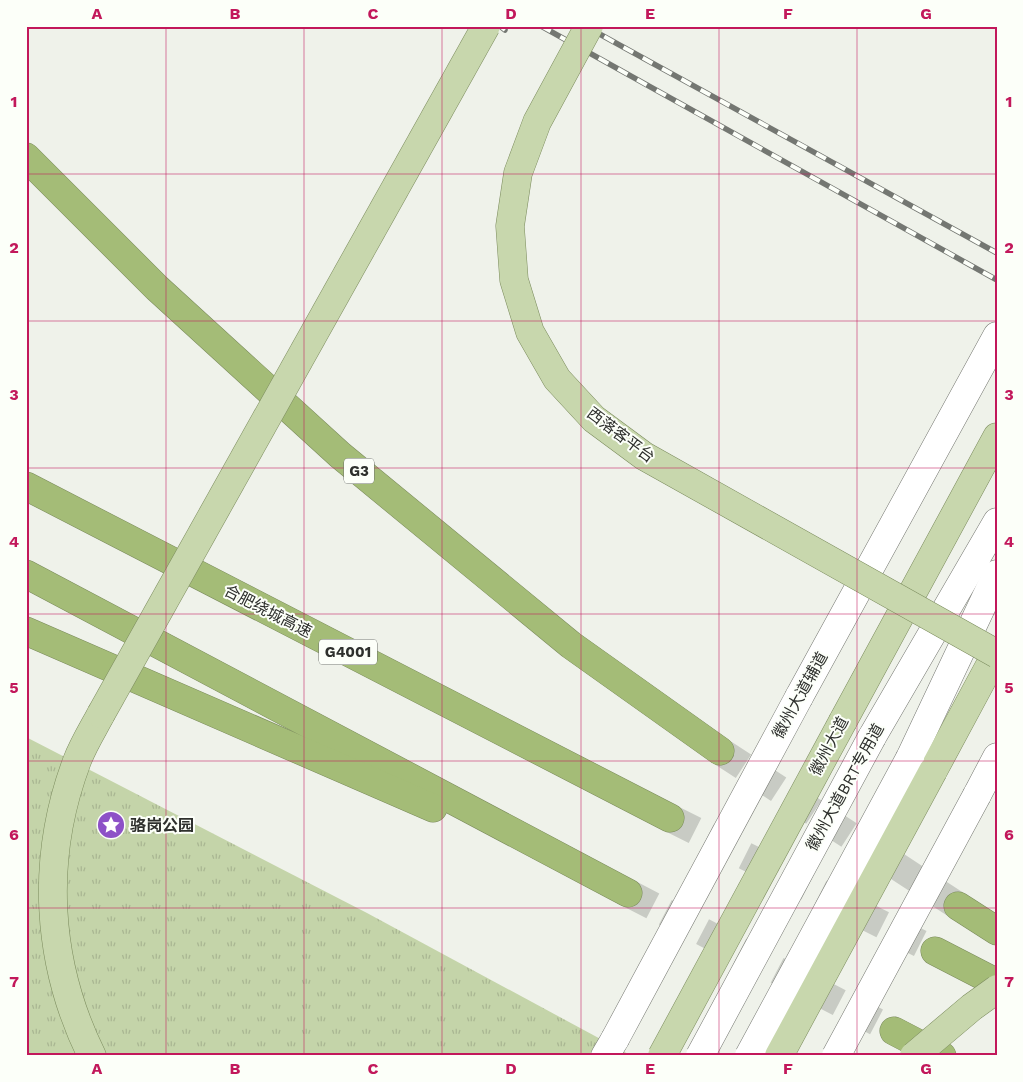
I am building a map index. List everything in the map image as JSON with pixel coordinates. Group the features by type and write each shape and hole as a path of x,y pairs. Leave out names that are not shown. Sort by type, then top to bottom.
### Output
{"highway":[{"name":"G3","path":"26,157 156,288 340,455 572,645 720,751"},
{"name":"合肥绕城高速","path":"26,486 670,818"},
{"path":"26,574 628,893 26,631"},
{"path":"958,906 997,931"},
{"path":"935,951 997,983"},
{"path":"894,1031 942,1056"}],"main road":[{"path":"92,1056 70,1005 58,959 52,912 53,865 60,818 77,761 101,714 486,26"},
{"name":"西落客平台","path":"589,26 537,122 518,173 510,226 514,280 530,332 557,379 594,419 644,456 997,653"},
{"name":"徽州大道","path":"662,1056 997,437"},
{"path":"779,1056 921,764 997,653"},
{"path":"914,1056 972,1007 997,989"}],"street":[{"name":"徽州大道辅道","path":"610,1047 997,336"},
{"name":"徽州大道BRT专用道","path":"700,1056 872,737 997,522"},
{"path":"749,1056 921,764 997,574"},
{"path":"836,1056 997,757"}],"green space":[{"name":"骆岗公园","path":"26,737 367,913 632,1056 26,1056"}],"tunnel":[{"path":"720,751 958,906"},
{"path":"670,818 935,951"},
{"path":"628,893 894,1031"}],"railway":[{"path":"500,26 505,30"},
{"path":"541,26 997,280"},
{"path":"585,26 997,253"}],"place":[{"name":"骆岗公园","path":"111,825"}]}
